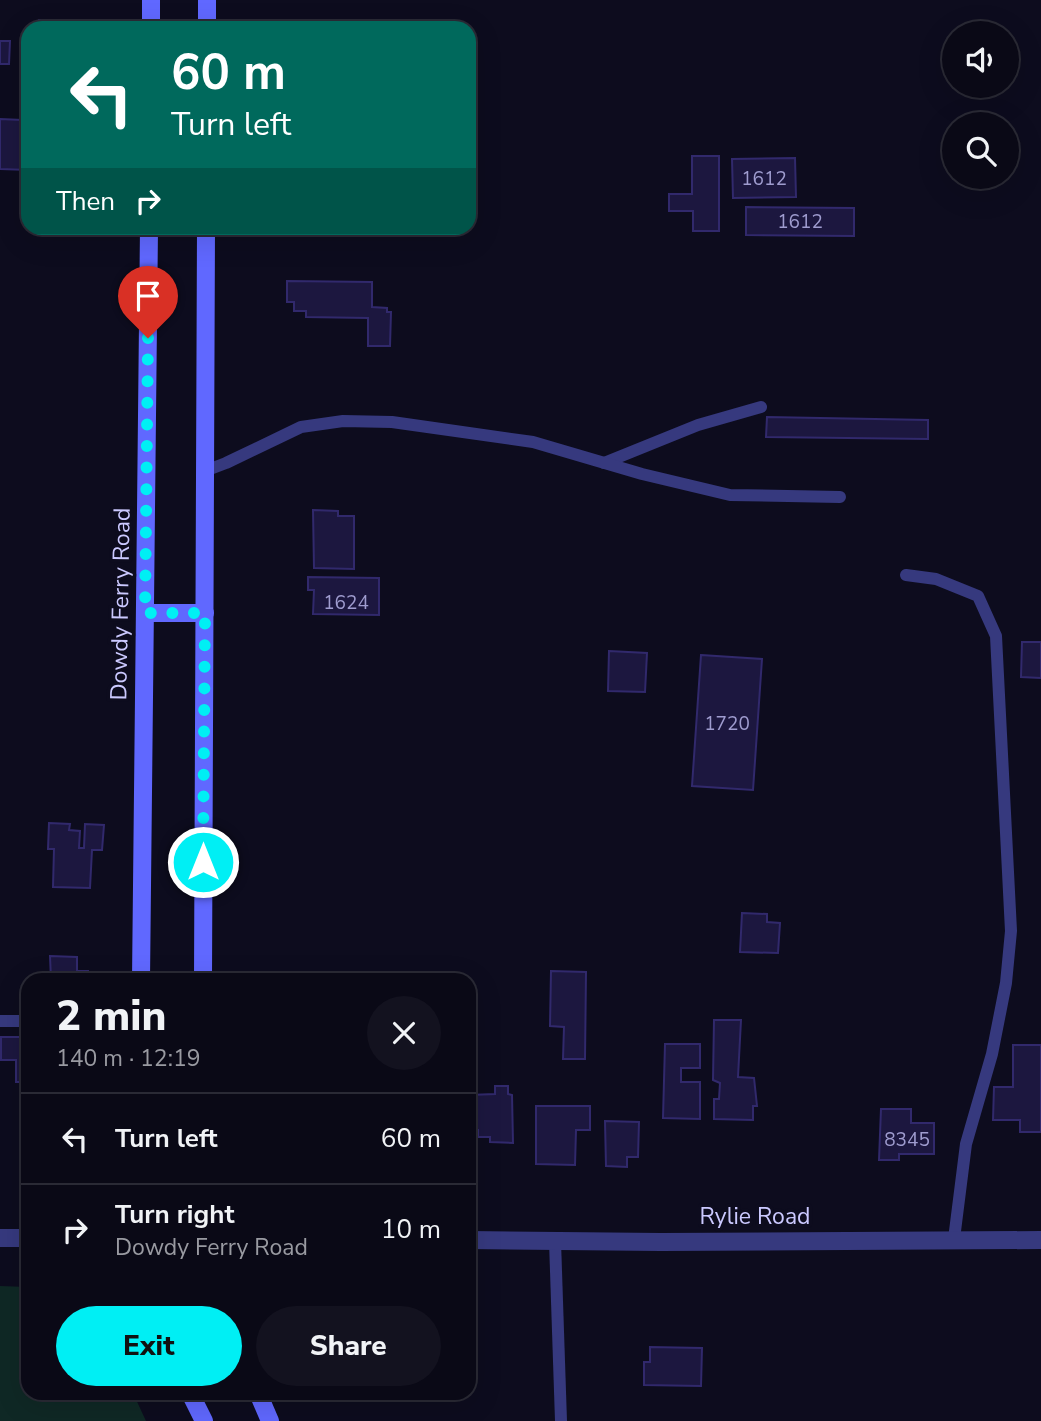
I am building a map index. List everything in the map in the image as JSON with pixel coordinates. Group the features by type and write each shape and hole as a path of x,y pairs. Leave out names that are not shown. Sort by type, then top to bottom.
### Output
{"main road":[{"path":"151,0 151,21"},
{"path":"207,0 207,21"},
{"name":"Dowdy Ferry Road","path":"141,973 149,235"},
{"path":"203,973 206,235"},
{"path":"145,613 205,613"},
{"path":"194,1400 204,1421"},
{"path":"261,1400 270,1421"}],"street":[{"path":"0,1238 21,1238"},
{"name":"Rylie Road","path":"476,1240 1041,1240"}],"lane":[{"path":"604,463 698,425 761,407"},
{"path":"205,471 301,427 343,421 392,422 533,442 642,474 730,495 840,497"},
{"path":"906,575 936,579 978,596 996,636 1011,931 1006,983 992,1054 966,1144 954,1239"},
{"path":"0,1021 21,1021"},
{"path":"555,1241 561,1421"}],"green space":[{"path":"0,1286 21,1287 21,1400 136,1400 146,1421 0,1421"}],"building":[{"path":"0,41 10,41 9,64 0,64"},
{"path":"0,119 21,120 21,170 0,169"},
{"path":"692,156 719,156 719,231 693,231 693,211 669,211 669,194 692,194"},
{"path":"795,158 796,197 733,198 732,159"},
{"path":"746,207 854,208 854,236 746,235"},
{"path":"287,281 372,282 372,307 387,308 387,312 391,312 390,346 368,346 368,318 306,317 306,311 294,311 294,302 287,302"},
{"path":"767,417 928,420 928,439 766,437"},
{"path":"313,510 338,511 338,516 354,516 354,569 314,568"},
{"path":"308,577 379,578 379,615 313,614 314,590 308,590"},
{"path":"1022,642 1041,642 1041,678 1021,677"},
{"path":"609,651 647,653 645,692 608,691"},
{"path":"701,655 762,659 753,790 692,786"},
{"path":"49,823 70,824 69,830 80,831 79,848 84,848 85,824 104,825 102,850 92,850 90,888 53,887 54,849 48,849"},
{"path":"742,913 767,914 767,922 780,923 778,953 740,952"},
{"path":"50,956 77,957 77,971 88,971 88,973 51,973"},
{"path":"551,971 586,972 585,1059 563,1059 564,1027 550,1026"},
{"path":"714,1020 741,1020 738,1077 754,1078 757,1106 753,1106 753,1120 714,1119 714,1099 719,1099 720,1083 713,1080"},
{"path":"1,1037 21,1037 21,1082 16,1082 16,1060 1,1060"},
{"path":"665,1044 700,1044 700,1068 681,1068 681,1082 700,1082 700,1119 663,1118"},
{"path":"1013,1045 1041,1045 1041,1132 1020,1132 1020,1120 993,1120 994,1087 1013,1087"},
{"path":"495,1086 508,1086 508,1094 512,1095 513,1143 490,1142 490,1137 478,1137 476,1095 495,1094"},
{"path":"536,1106 590,1106 590,1130 576,1130 575,1165 536,1164"},
{"path":"881,1109 911,1109 911,1123 934,1123 934,1154 899,1154 899,1160 879,1160"},
{"path":"605,1121 639,1122 638,1157 627,1157 627,1167 606,1166"},
{"path":"650,1347 702,1348 701,1386 644,1385 644,1362 650,1362"}],"route":[{"path":"148,338 145,613 205,613 203,862"}]}
